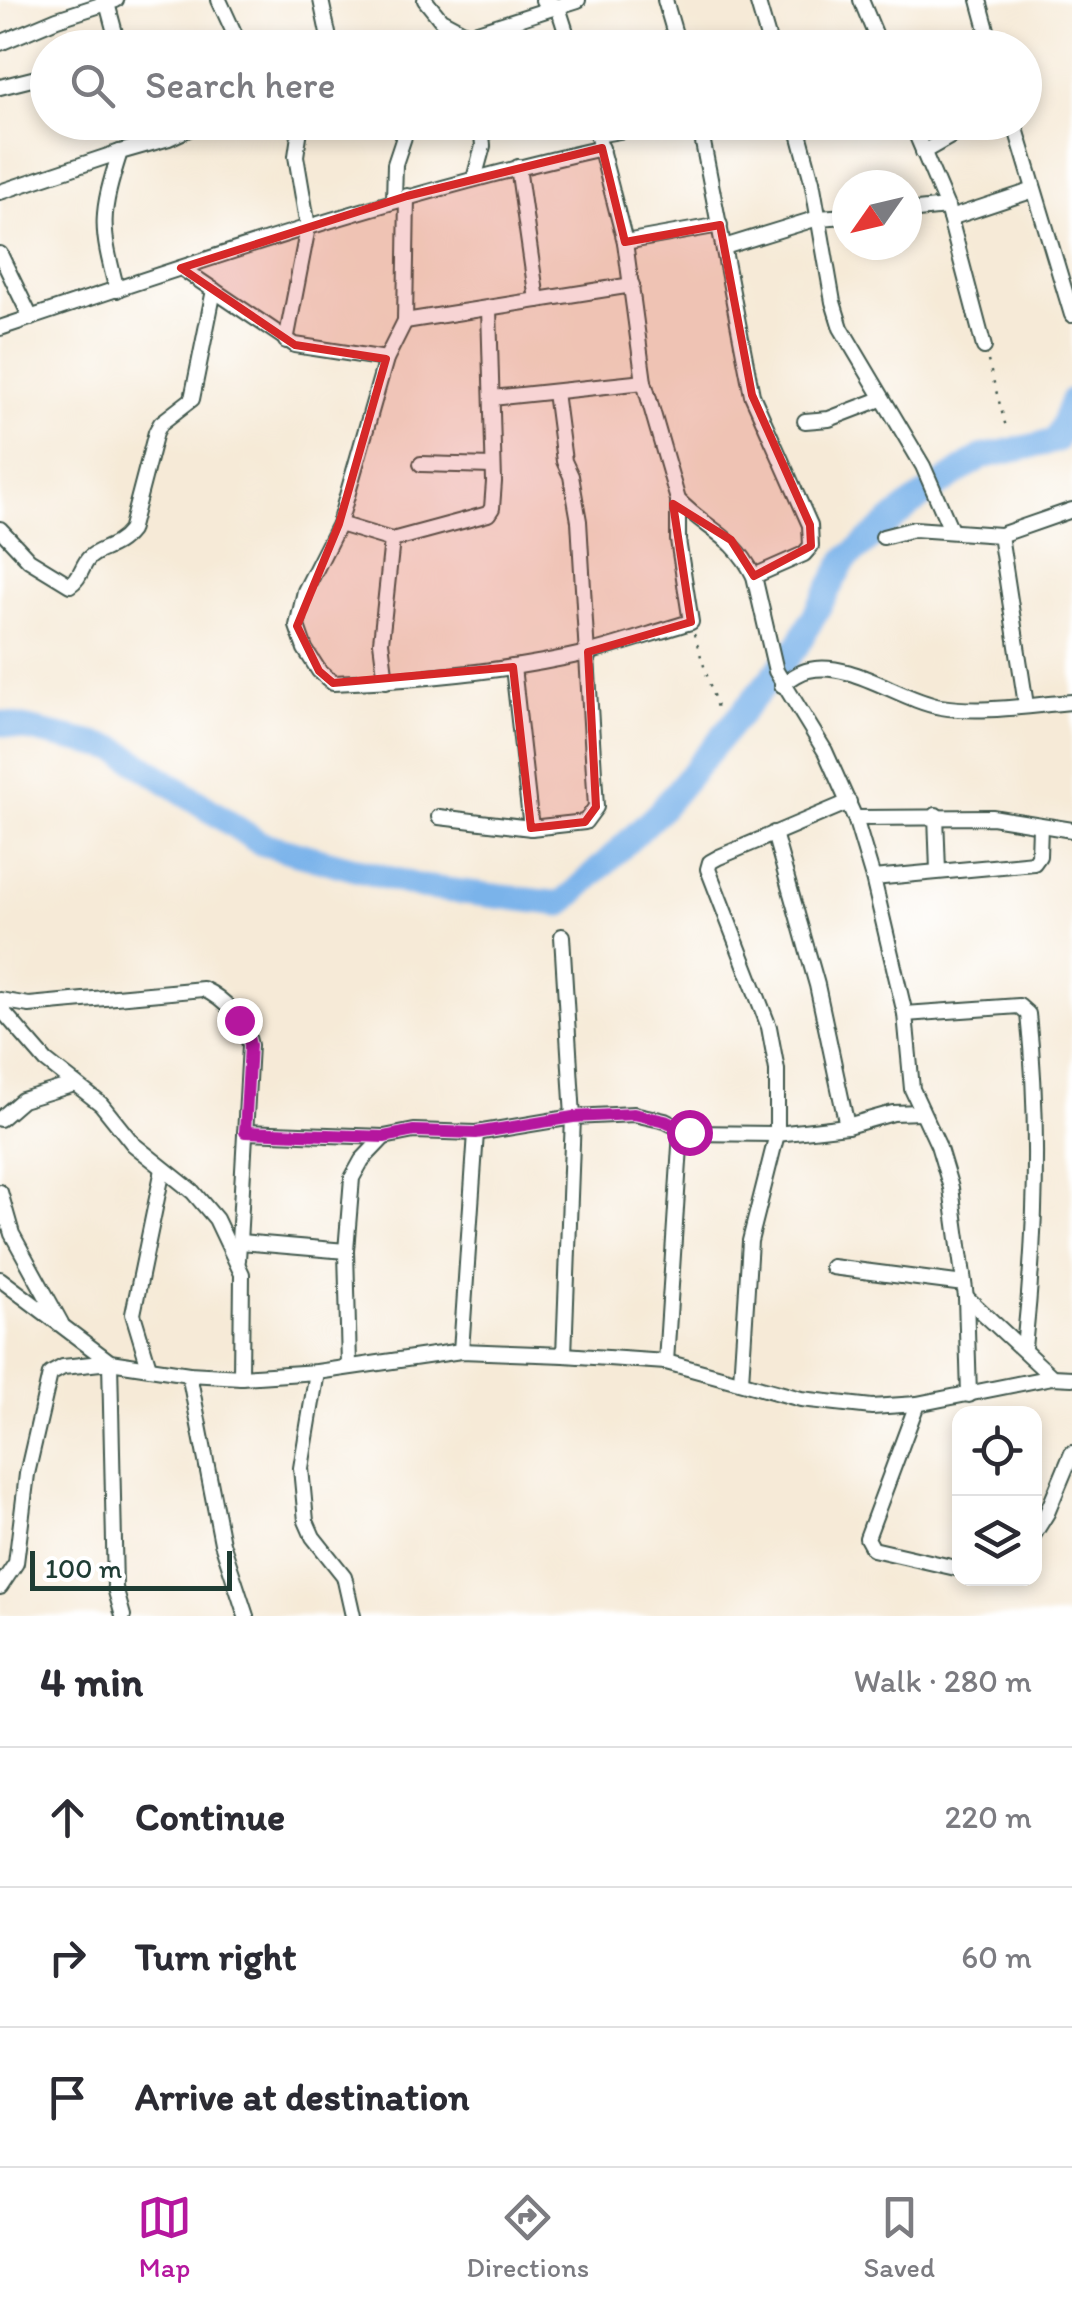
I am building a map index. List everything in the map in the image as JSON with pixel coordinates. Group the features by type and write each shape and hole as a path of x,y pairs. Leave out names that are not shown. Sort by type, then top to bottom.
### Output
{"street":[{"path":"219,0 233,30"},
{"path":"321,0 327,30"},
{"path":"425,0 441,20 459,30"},
{"path":"543,0 558,7 565,30"},
{"path":"489,30 578,0"},
{"path":"666,0 674,30"},
{"path":"757,0 765,30"},
{"path":"862,0 874,30"},
{"path":"979,0 987,30"},
{"path":"31,30 112,1 116,30"},
{"path":"0,44 30,31"},
{"path":"0,87 30,80"},
{"path":"0,192 161,140"},
{"path":"286,340 308,227 296,156 298,140"},
{"path":"403,140 395,164 401,198 405,322 386,359 339,524 305,591 297,626 319,672 333,683 513,666 588,652 690,622 678,540 678,500 644,382 625,242 599,140"},
{"path":"474,179 482,140"},
{"path":"0,328 401,198 518,167 586,140"},
{"path":"703,140 752,395 810,525 811,546 804,554 754,576"},
{"path":"800,140 841,328 923,466 950,530"},
{"path":"918,140 949,213 984,347"},
{"path":"923,152 944,140"},
{"path":"1019,140 1072,315"},
{"path":"117,290 102,227 104,201 120,152"},
{"path":"518,167 536,300"},
{"path":"922,212 949,213 1034,190"},
{"path":"724,247 832,217"},
{"path":"625,242 720,225"},
{"path":"0,254 31,318"},
{"path":"181,268 286,340 304,347 386,359"},
{"path":"405,322 632,285"},
{"path":"0,529 29,560 70,584 76,582 93,554 122,542 130,531 156,432 161,423 192,400 214,290"},
{"path":"339,524 392,540 488,514 492,508 493,466 489,309"},
{"path":"492,398 644,382"},
{"path":"440,816 531,828 585,822 596,806 579,521 571,476 564,461 554,392"},
{"path":"805,421 828,419 881,400"},
{"path":"421,464 493,466"},
{"path":"678,500 731,540 754,576 782,685 825,751 855,818 905,1014 912,1089 938,1145 951,1188 965,1291 968,1394"},
{"path":"883,538 899,530 950,530 1000,536 1072,510"},
{"path":"1000,536 1026,705"},
{"path":"386,681 381,642 392,540"},
{"path":"513,666 531,828"},
{"path":"782,685 804,671 819,668 857,675 940,707 974,709 1072,702"},
{"path":"741,1380 750,1241 776,1134 777,1070 769,1027 708,868 719,857 849,802"},
{"path":"936,815 938,872"},
{"path":"855,818 992,817 1072,830"},
{"path":"873,878 1034,863 1039,856 1040,826"},
{"path":"774,833 816,985 847,1126"},
{"path":"562,936 573,1117 564,1355"},
{"path":"0,1000 29,1005 202,989 214,994 247,1032 250,1045 238,1260 243,1292 241,1377"},
{"path":"905,1014 1019,1006 1028,1014 1035,1082 1037,1174 1024,1348"},
{"path":"0,1008 6,1024 102,1104 133,1144 204,1203 238,1260"},
{"path":"0,1117 22,1100 75,1084"},
{"path":"893,1113 912,1089"},
{"path":"245,1132 384,1137 414,1131 476,1133 573,1117 634,1114 665,1121 681,1131 776,1134 847,1126 893,1113 921,1112"},
{"path":"666,1362 681,1131"},
{"path":"462,1351 476,1133"},
{"path":"349,1365 346,1251 352,1178 362,1160 384,1137"},
{"path":"149,1366 133,1314 164,1169"},
{"path":"0,1192 12,1234 63,1328"},
{"path":"240,1242 346,1251"},
{"path":"832,1266 965,1291 1052,1377"},
{"path":"0,1279 110,1362"},
{"path":"0,1587 16,1562 27,1474 50,1374 63,1367 110,1362 188,1374 241,1377 316,1372 462,1351 564,1355 666,1362 802,1399 872,1407 918,1404 1052,1377 1072,1378"},
{"path":"110,1362 115,1588 123,1616"},
{"path":"316,1372 300,1468 306,1521 313,1538 344,1576 353,1616"},
{"path":"188,1374 218,1526 246,1616"},
{"path":"918,1404 867,1538 874,1549 952,1568"},
{"path":"1042,1522 1072,1453"}],"path":[{"path":"984,347 1006,427"},
{"path":"690,622 719,714"}],"highlighted area":[{"path":"602,148 625,242 720,225 752,395 810,525 811,546 754,576 731,540 673,504 691,622 588,652 596,807 585,822 531,828 513,667 333,683 319,671 297,626 339,524 386,359 295,345 181,268 407,196"}],"waterway":[{"path":"0,723 117,749 260,843 421,887 562,904 658,813 796,648 845,560 910,505 981,457 1056,441 1072,400"}],"route":[{"path":"239,1020 250,1045 245,1132 384,1137 414,1131 476,1133 573,1117 634,1114 653,1117 689,1132"}]}
